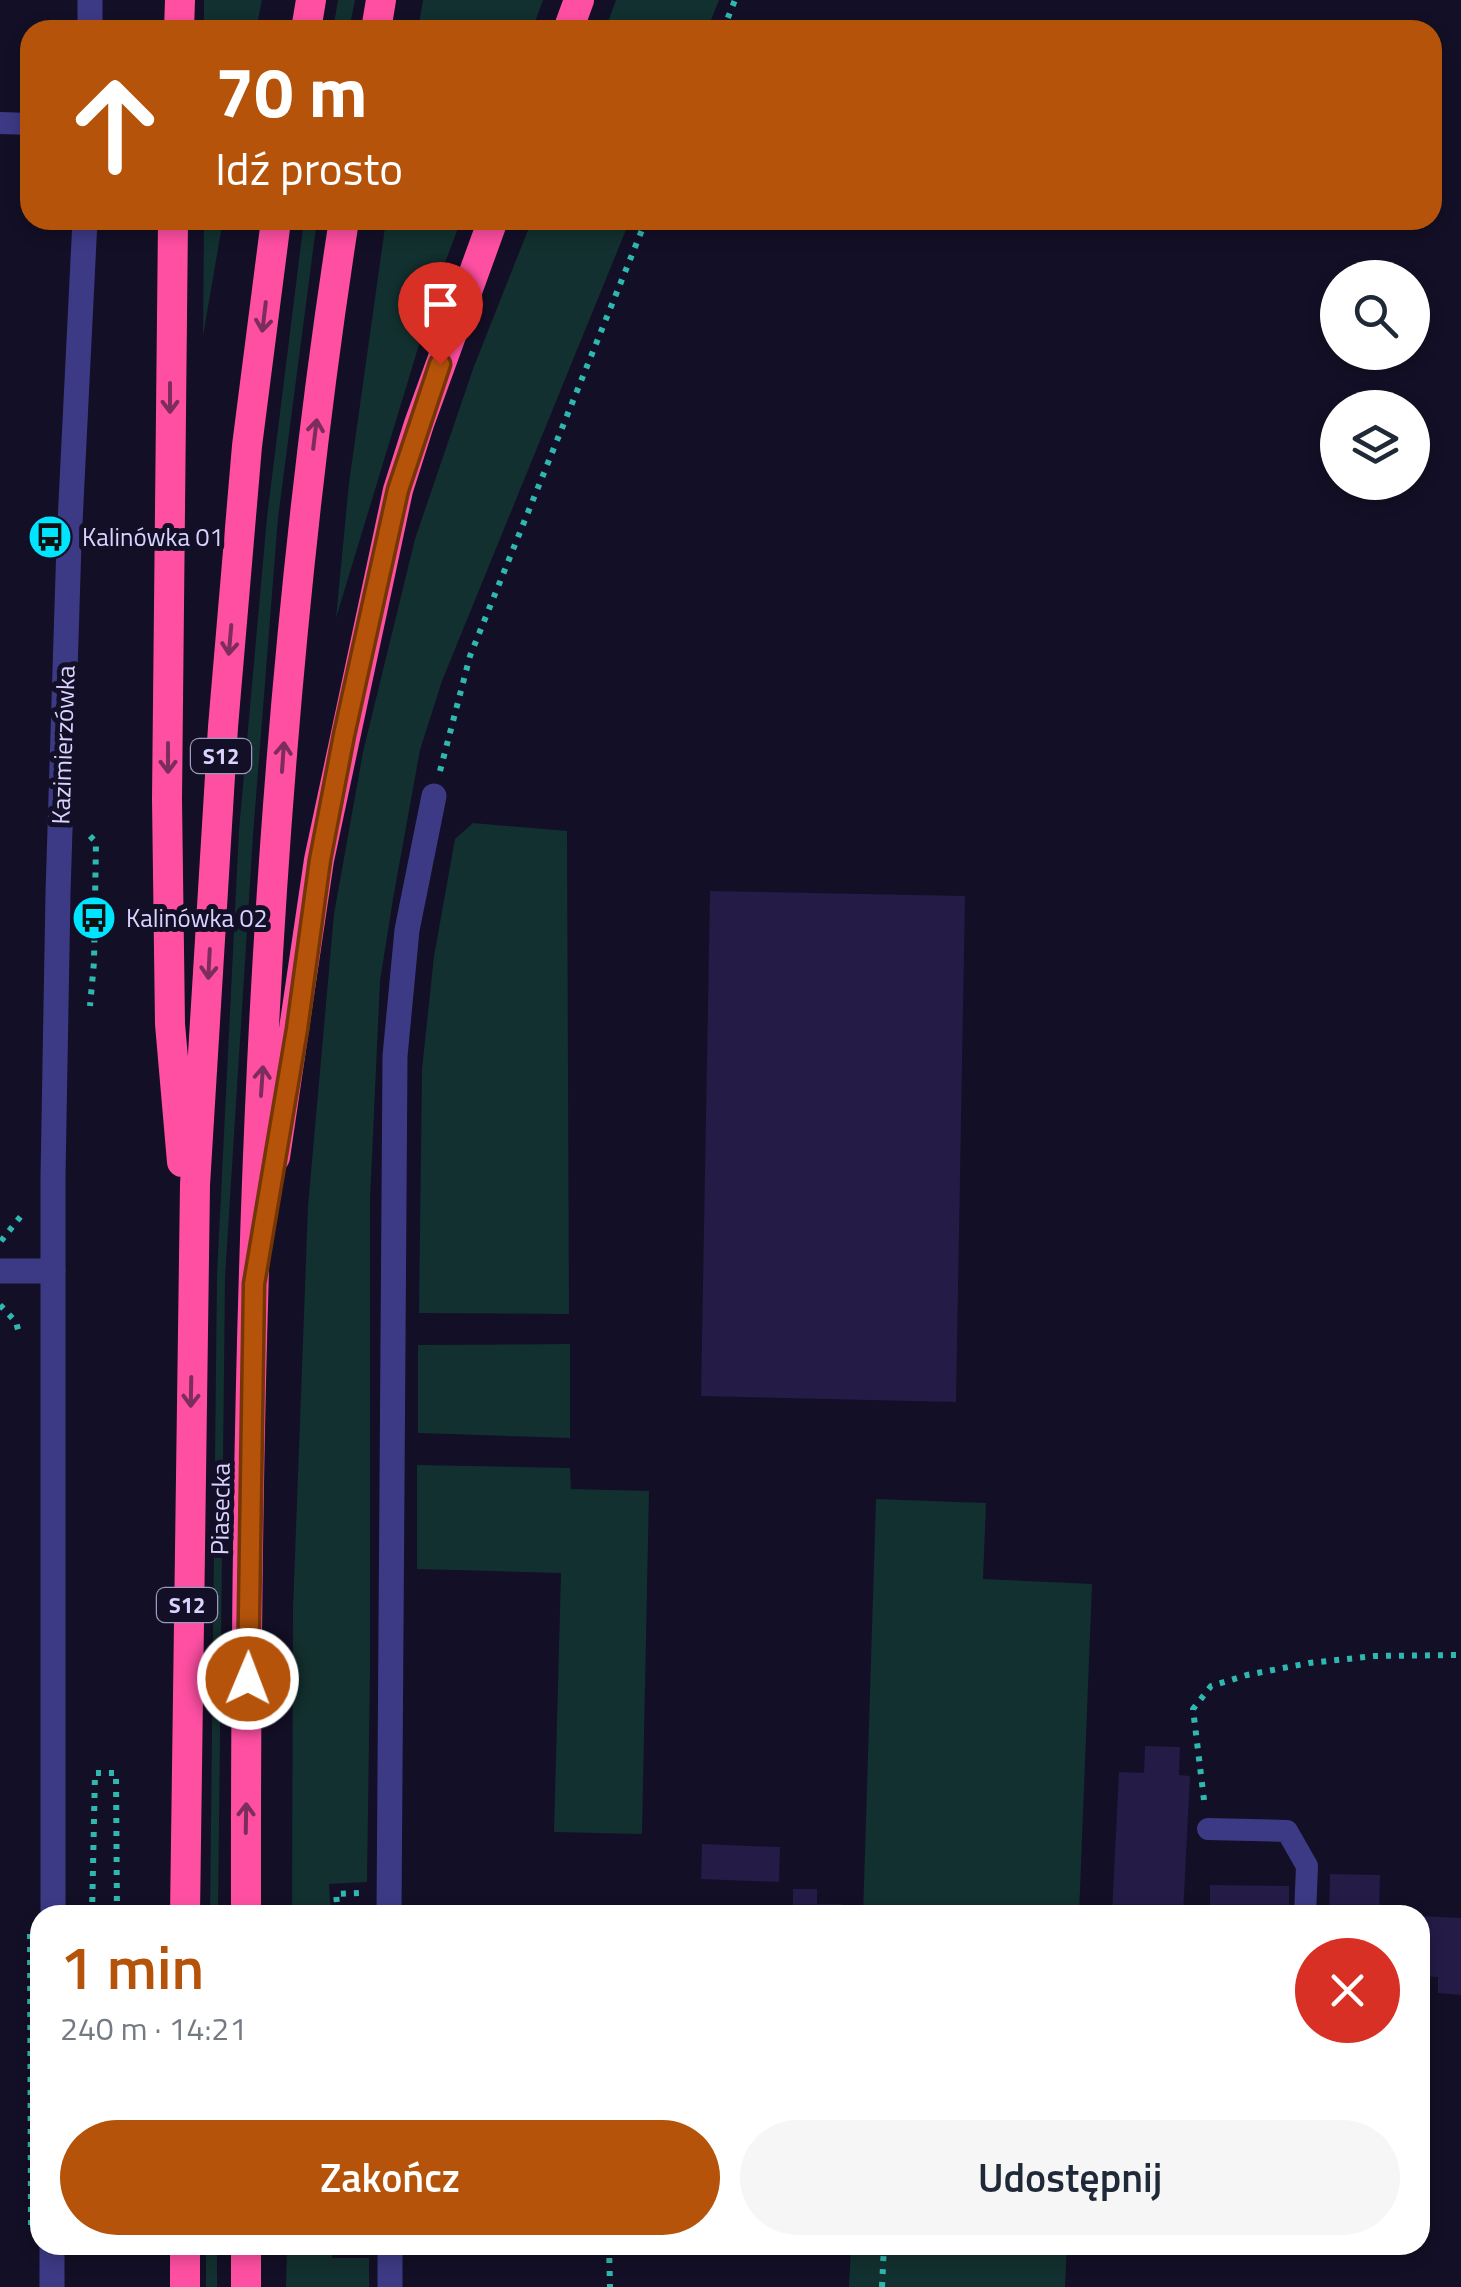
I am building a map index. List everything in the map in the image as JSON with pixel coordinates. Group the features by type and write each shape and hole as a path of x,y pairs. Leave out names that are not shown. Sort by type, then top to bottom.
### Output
{"highway":[{"path":"173,230 167,799 170,1024 193,1295"},
{"name":"S12","path":"193,1295 223,727 248,446 275,230"},
{"name":"S12","path":"254,1284 260,1112 291,650 327,328 342,230"},
{"path":"254,1284 297,1029 320,860 398,490 489,230"},
{"name":"Piasecka","path":"246,1905 254,1284"},
{"name":"Piasecka","path":"185,1905 193,1295"},
{"path":"184,2255 184,2287"},
{"path":"246,2255 246,2287"}],"street":[{"name":"Kazimierzówka","path":"53,1905 54,1271 64,684 86,230"},
{"path":"389,1905 395,1056 407,930 434,796"},
{"path":"0,1270 54,1271"},
{"path":"52,2255 52,2287"},
{"path":"390,2255 390,2287"}],"lane":[{"path":"1208,1829 1288,1831 1307,1866 1306,1905"}],"path":[{"path":"434,796 470,656 642,230"},
{"path":"0,1305 16,1322 21,1339"},
{"path":"1208,1829 1193,1709 1211,1686 1308,1662 1461,1655"},
{"path":"92,1905 95,1773 116,1773 117,1905"},
{"path":"336,1894 337,1905"},
{"path":"609,2255 610,2287"},
{"path":"882,2287 884,2255"}],"green space":[{"path":"204,0 262,0 258,20 204,20"},
{"path":"338,0 355,0 351,20 335,20"},
{"path":"423,0 543,0 536,20 420,20"},
{"path":"616,0 719,0 711,20 609,20"},
{"path":"204,230 221,230 203,336"},
{"path":"303,230 316,230 278,518 225,1278 218,1905 210,1905 217,1275 239,830 267,517"},
{"path":"385,230 457,230 336,618 349,483"},
{"path":"528,230 626,230 442,681 420,750 380,981 370,1199 367,1882 329,1884 330,1905 292,1905 293,1609 308,1206 334,914 363,752 415,539 473,369"},
{"path":"473,823 567,831 569,1314 419,1313 422,1069 434,956 455,839"},
{"path":"570,1344 570,1438 418,1433 418,1345"},
{"path":"417,1465 570,1468 571,1489 649,1491 642,1834 554,1832 561,1573 417,1569"},
{"path":"876,1499 986,1503 983,1579 1092,1584 1079,1905 863,1905"},
{"path":"206,2255 217,2255 217,2287 206,2287"},
{"path":"287,2255 369,2258 369,2287 286,2287"},
{"path":"851,2255 1067,2255 1065,2287 849,2287"}],"building":[{"path":"710,891 965,896 956,1402 701,1396"},
{"path":"1145,1746 1180,1747 1179,1775 1190,1776 1184,1905 1112,1905 1119,1772 1144,1773"},
{"path":"702,1844 780,1847 779,1882 701,1879"},
{"path":"1330,1874 1380,1875 1379,1905 1329,1905"},
{"path":"1210,1885 1289,1886 1289,1905 1210,1905"},
{"path":"793,1889 817,1889 817,1904 841,1904 841,1905 793,1905"},
{"path":"1430,1916 1461,1918 1461,1995 1438,1993 1438,1977 1430,1977"}],"place":[{"name":"Kalinówka 01","path":"50,537"},
{"name":"Kalinówka 02","path":"94,918"}],"route":[{"path":"248,1679 254,1284 297,1029 320,860 344,735 398,490 440,364"}]}
